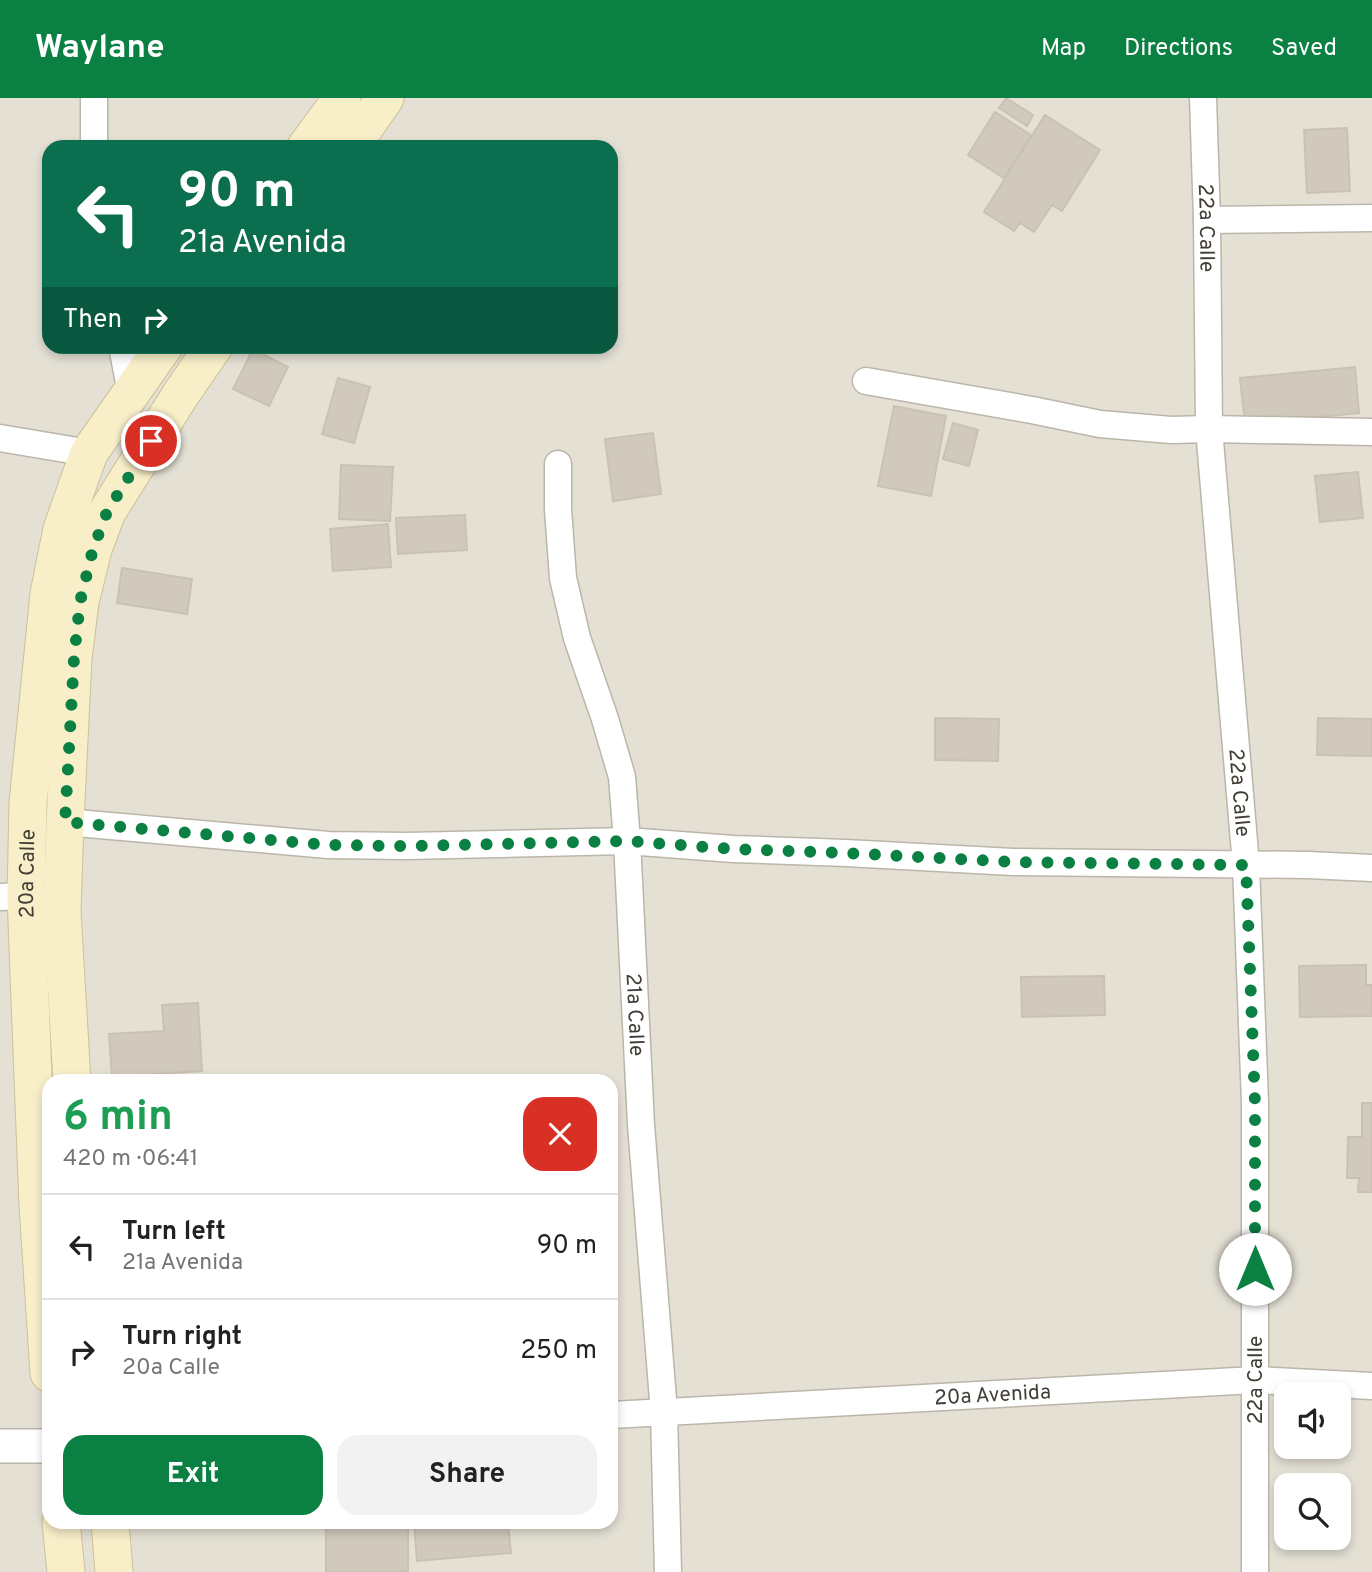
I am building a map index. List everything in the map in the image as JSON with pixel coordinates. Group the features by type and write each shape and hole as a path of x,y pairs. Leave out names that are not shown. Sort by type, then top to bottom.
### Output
{"main road":[{"path":"311,140 342,98"},
{"path":"356,140 385,98"},
{"name":"20a Calle","path":"42,1267 13,897 28,803 49,594 62,529 89,453 158,354"},
{"name":"20a Calle","path":"72,1074 62,911 74,658 80,602 93,549 107,512 208,354"},
{"path":"62,1529 66,1572"},
{"path":"111,1529 114,1572"}],"street":[{"path":"94,98 94,140"},
{"name":"22a Calle","path":"1203,98 1209,429 1246,865 1255,1103 1255,1572"},
{"path":"1207,220 1372,218"},
{"path":"124,354 131,393"},
{"path":"866,381 1100,424 1171,430 1372,432"},
{"path":"0,438 89,453"},
{"name":"21a Calle","path":"558,464 558,509 564,578 577,638 606,719 622,777 641,1125 664,1412 668,1572"},
{"path":"65,822 328,845 627,841 733,849 1013,862 1372,868"},
{"name":"20a Avenida","path":"618,1415 1255,1380 1372,1386"},
{"path":"0,1446 42,1446"}],"shaded area":[{"path":"0,98 1372,98 1372,1572 0,1572"}],"building":[{"path":"1006,98 1033,115 1027,126 999,108"},
{"path":"995,112 1031,135 1004,178 968,155"},
{"path":"1045,115 1100,150 1062,211 1052,205 1034,232 1020,223 1014,231 984,212"},
{"path":"1347,128 1350,191 1307,193 1304,130"},
{"path":"250,354 263,354 288,367 269,406 233,389"},
{"path":"1355,367 1359,413 1245,424 1240,378"},
{"path":"338,378 370,387 354,443 322,434"},
{"path":"894,406 946,416 931,496 878,486"},
{"path":"953,423 978,430 969,466 943,459"},
{"path":"653,433 661,494 613,501 605,439"},
{"path":"341,465 393,467 390,521 339,519"},
{"path":"1358,472 1363,518 1320,522 1315,476"},
{"path":"465,515 467,550 398,554 396,518"},
{"path":"388,524 391,567 333,571 330,529"},
{"path":"122,568 192,579 187,614 117,603"},
{"path":"935,718 999,719 998,761 935,760"},
{"path":"1318,718 1372,719 1372,756 1317,755"},
{"path":"1366,965 1366,985 1372,985 1372,1016 1300,1017 1299,966"},
{"path":"1104,976 1105,1015 1022,1017 1021,977"},
{"path":"198,1003 202,1071 112,1074 109,1034 164,1031 162,1005"},
{"path":"1362,1103 1372,1103 1372,1192 1358,1192 1359,1178 1347,1178 1348,1137 1362,1137"},
{"path":"326,1529 408,1529 408,1572 326,1572"},
{"path":"415,1529 509,1529 511,1553 417,1561"}],"route":[{"path":"151,441 107,512 93,549 80,602 74,658 65,822 328,845 627,841 733,849 1013,862 1246,865 1255,1103 1255,1269"}]}
